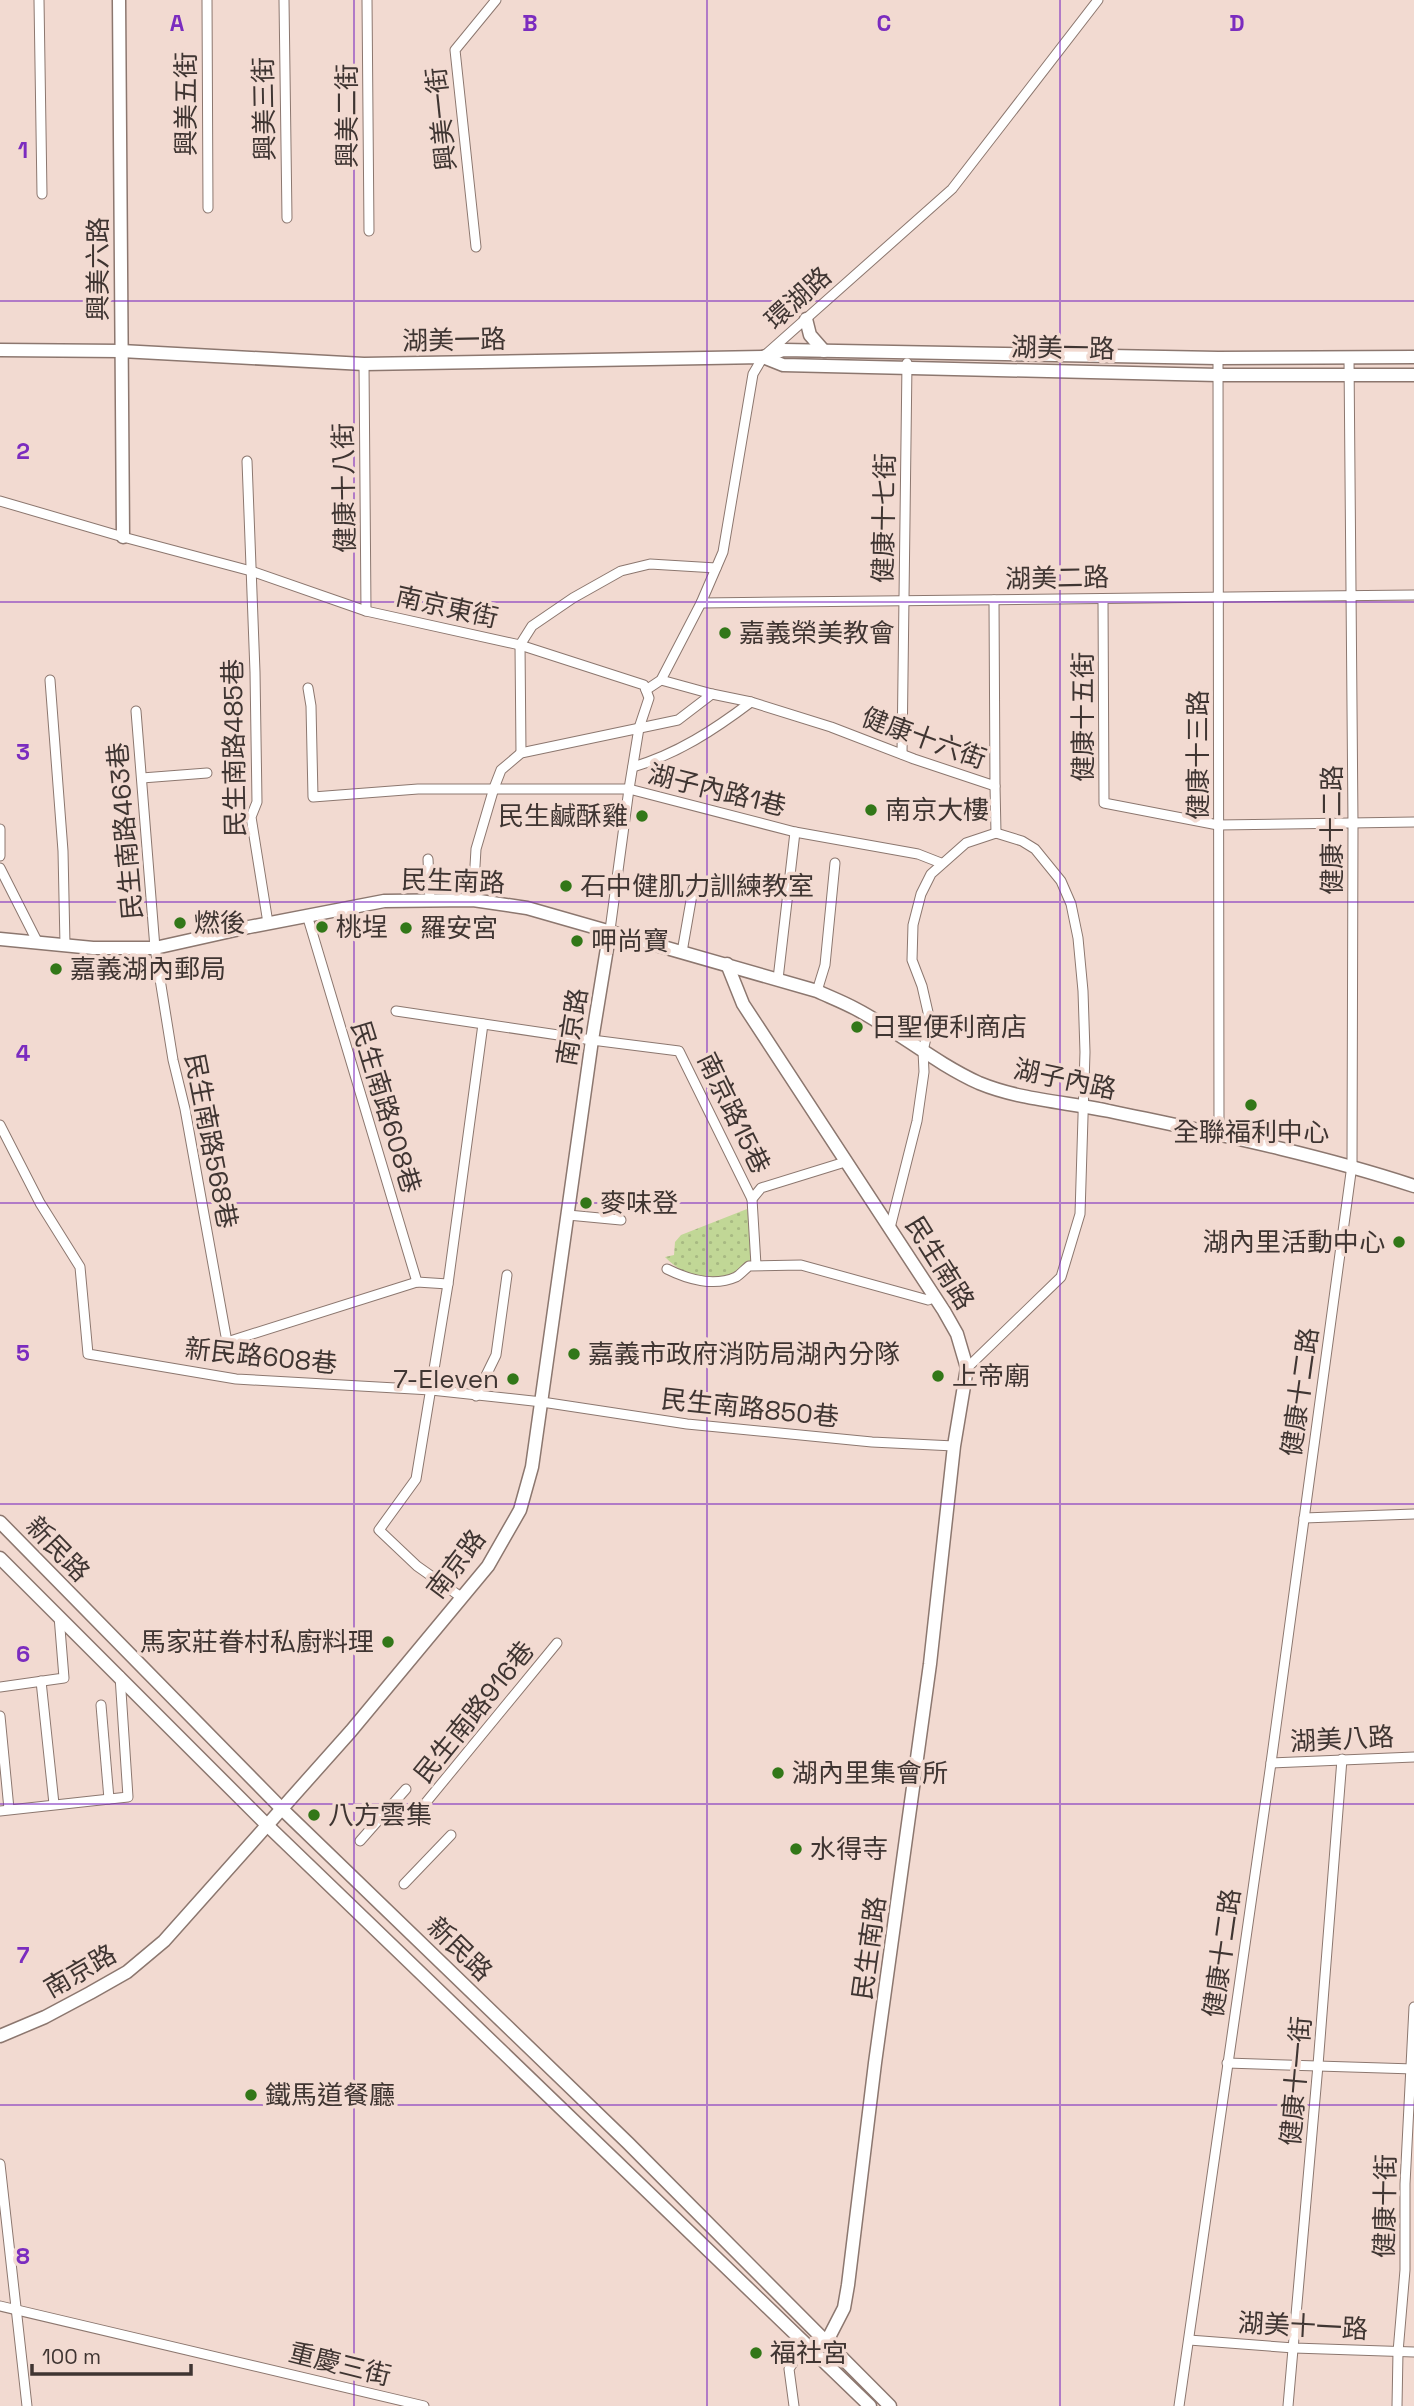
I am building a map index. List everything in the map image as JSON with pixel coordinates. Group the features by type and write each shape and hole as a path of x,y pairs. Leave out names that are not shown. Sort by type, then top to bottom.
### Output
{"street":[{"path":"39,0 42,194"},
{"name":"興美六路","path":"118,0 123,537"},
{"name":"興美五街","path":"207,0 208,208"},
{"name":"興美三街","path":"284,0 287,218"},
{"name":"興美二街","path":"367,0 369,231"},
{"name":"興美一街","path":"476,247 455,50 496,0"},
{"name":"環湖路","path":"646,690 661,680 701,603 723,552 753,374 763,357 952,189 1098,0"},
{"path":"806,319 810,335 824,351"},
{"name":"湖美一路","path":"0,350 121,351 364,364 763,357 783,365 1218,375 1414,375"},
{"path":"763,357 783,351 1218,358 1414,357"},
{"path":"907,368 908,352"},
{"path":"1218,358 1218,375"},
{"path":"1349,358 1349,375"},
{"name":"健康十八街","path":"364,364 366,611"},
{"name":"健康十七街","path":"902,754 907,368"},
{"name":"健康十三路","path":"1218,375 1219,1135"},
{"name":"健康十二路","path":"1179,2406 1271,1763 1352,1165 1353,823 1349,375"},
{"name":"民生南路485巷","path":"247,461 257,802 251,817 268,923"},
{"name":"南京東街","path":"0,501 251,571 366,611 520,645 644,685 646,690"},
{"path":"521,753 520,645 532,626 621,571 650,564 716,568"},
{"name":"湖美二路","path":"701,603 1414,595"},
{"name":"健康十五街","path":"1103,599 1104,803 1218,825"},
{"name":"健康十六街","path":"661,680 751,702 831,727 995,786 994,600"},
{"path":"50,680 63,851 65,945"},
{"name":"湖子內路1巷","path":"308,688 313,797 418,789 629,789 795,832 918,854 941,863"},
{"path":"610,930 639,728 649,698 646,690"},
{"path":"473,900 476,849 501,770 521,753 678,720 712,694"},
{"path":"633,767 653,761 698,739 751,702"},
{"name":"民生南路463巷","path":"136,711 155,948"},
{"path":"142,778 207,774"},
{"path":"995,786 996,833"},
{"path":"1218,825 1414,822"},
{"path":"0,830 0,856"},
{"name":"湖子內路1巷","path":"778,979 795,832"},
{"path":"890,1228 917,1121 925,1072 923,1051 930,1021 922,986 912,960 913,925 921,894 931,874 965,843 996,833 1022,841 1035,849 1061,880 1071,904 1078,938 1083,991 1080,1214 1061,1277 967,1368"},
{"path":"428,859 430,901"},
{"path":"817,991 825,965 835,863"},
{"path":"0,868 38,943"},
{"path":"682,951 693,889"},
{"name":"民生南路","path":"0,940 155,948 384,901 473,900 527,908 727,964 743,1004 957,1334 967,1368 954,1446 930,1664 875,2063 848,2285 844,2308 826,2343"},
{"name":"民生南路608巷","path":"307,915 417,1282"},
{"name":"南京路","path":"0,2036 45,2017 127,1972 164,1941 283,1810 488,1566 520,1510 532,1466 542,1402 592,1040 610,930"},
{"name":"民生南路568巷","path":"155,948 173,1060 185,1109 227,1342 417,1282"},
{"name":"湖子內路","path":"727,964 817,991 857,1009 980,1083 1022,1096 1083,1106 1352,1165 1414,1186"},
{"path":"396,1011 592,1040"},
{"name":"民生南路608巷","path":"461,1597 417,1566 379,1530 416,1479 448,1284 482,1024"},
{"name":"南京路15巷","path":"592,1040 679,1051 752,1199 756,1265"},
{"name":"新民路608巷","path":"0,1125 40,1203 80,1268 89,1353 236,1379 431,1390 476,1396"},
{"name":"南京路15巷","path":"752,1199 761,1188 845,1161"},
{"path":"568,1215 621,1220"},
{"path":"667,1269 687,1279 712,1281 736,1277 749,1266 801,1265 928,1300 935,1297"},
{"path":"476,1396 496,1355 507,1275"},
{"path":"417,1282 448,1284"},
{"name":"民生南路850巷","path":"476,1396 542,1402 700,1426 954,1446"},
{"path":"1304,1518 1414,1514"},
{"name":"新民路","path":"0,1522 283,1810 628,2143 890,2406"},
{"name":"新民路","path":"1,1560 268,1826 870,2406"},
{"path":"0,1687 64,1678 59,1616"},
{"name":"民生南路916巷","path":"423,1806 557,1643"},
{"path":"0,1716 5,1810 128,1797 120,1676"},
{"path":"41,1681 54,1804"},
{"path":"101,1705 109,1799"},
{"name":"湖美八路","path":"1271,1763 1414,1757"},
{"name":"健康十一街","path":"1288,2406 1342,1759"},
{"path":"360,1841 406,1789"},
{"path":"404,1884 451,1835"},
{"name":"健康十街","path":"1397,2406 1398,2352 1405,2270 1405,2184 1414,2007"},
{"path":"1227,2063 1412,2069"},
{"path":"0,2164 27,2406"},
{"name":"重慶三街","path":"0,2306 424,2406"},
{"name":"湖美十一路","path":"1189,2340 1294,2348 1414,2352"},
{"path":"794,2406 789,2369 801,2350 826,2343"}],"green space":[{"path":"747,1209 751,1227 751,1260 736,1274 714,1279 696,1277 665,1257 674,1255 675,1242 681,1235"}],"place":[{"name":"嘉義榮美教會","path":"725,633"},
{"name":"南京大樓","path":"871,810"},
{"name":"民生鹹酥雞","path":"642,816"},
{"name":"石中健肌力訓練教室","path":"566,886"},
{"name":"燃後","path":"180,923"},
{"name":"桃埕","path":"322,927"},
{"name":"羅安宮","path":"406,928"},
{"name":"呷尚寶","path":"577,941"},
{"name":"嘉義湖內郵局","path":"56,969"},
{"name":"日聖便利商店","path":"857,1027"},
{"name":"全聯福利中心","path":"1251,1105"},
{"name":"麥味登","path":"586,1203"},
{"name":"湖內里活動中心","path":"1399,1242"},
{"name":"嘉義市政府消防局湖內分隊","path":"574,1354"},
{"name":"上帝廟","path":"938,1376"},
{"name":"7-Eleven","path":"513,1379"},
{"name":"馬家莊眷村私廚料理","path":"388,1642"},
{"name":"湖內里集會所","path":"778,1773"},
{"name":"八方雲集","path":"314,1815"},
{"name":"水得寺","path":"796,1849"},
{"name":"鐵馬道餐廳","path":"251,2095"},
{"name":"福社宮","path":"756,2353"}]}
